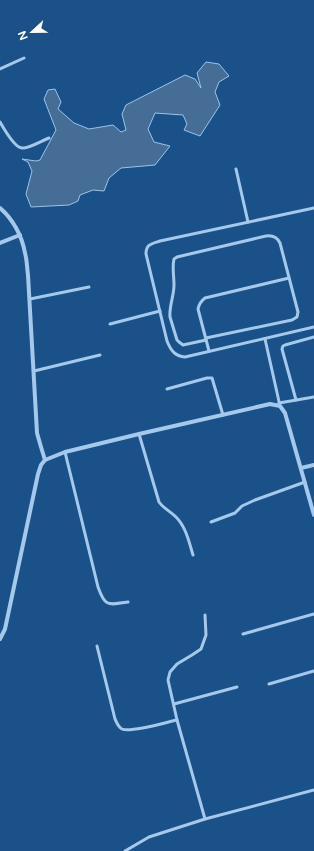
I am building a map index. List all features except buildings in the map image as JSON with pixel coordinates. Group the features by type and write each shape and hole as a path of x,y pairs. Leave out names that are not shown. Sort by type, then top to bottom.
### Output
{"street":[{"path":"0,208 8,216 20,235 25,252 30,299 37,433 46,460"},
{"path":"0,243 20,235"},
{"path":"0,639 5,629 41,465 46,460 65,452 270,404 280,404 285,413 314,515"},
{"path":"301,468 314,465"}],"lane":[{"path":"0,69 24,58"},
{"path":"0,122 15,144 22,148 26,148 49,138"},
{"path":"236,169 248,222"},
{"path":"314,208 160,241 151,244 146,249 167,341 170,350 180,356 185,357 209,352 314,327"},
{"path":"270,235 278,239 280,243 289,278 298,312 298,316 296,318 183,345 178,342 170,317 174,286 173,261 175,258 270,235"},
{"path":"209,352 198,309 201,301 205,298 289,278"},
{"path":"30,299 89,287"},
{"path":"110,324 160,311"},
{"path":"296,400 282,349 285,345 314,337"},
{"path":"265,339 280,404 314,397"},
{"path":"34,371 100,355"},
{"path":"167,389 212,378 223,415"},
{"path":"139,434 159,502 175,516 184,527 193,555"},
{"path":"65,452 102,598 110,604 128,602"},
{"path":"211,522 235,513 242,506 255,500 305,482"},
{"path":"205,615 206,635 201,649 177,664 170,672 168,680 177,720 205,819"},
{"path":"244,634 314,615"},
{"path":"97,646 118,726 123,729 131,730 177,720"},
{"path":"269,684 314,671"},
{"path":"174,704 238,687"},
{"path":"125,851 149,838 205,819 314,790"}],"water":[{"path":"206,62 219,64 229,76 219,82 215,92 220,105 200,136 184,130 187,124 183,115 155,113 148,129 154,142 170,146 155,165 121,168 109,178 104,191 93,190 80,195 78,201 69,205 31,207 26,194 32,171 28,162 22,159 36,161 40,160 56,130 44,99 48,90 55,89 61,102 58,109 74,123 89,129 113,125 121,132 126,130 122,114 126,105 185,75 195,79 201,88 197,73"}]}
